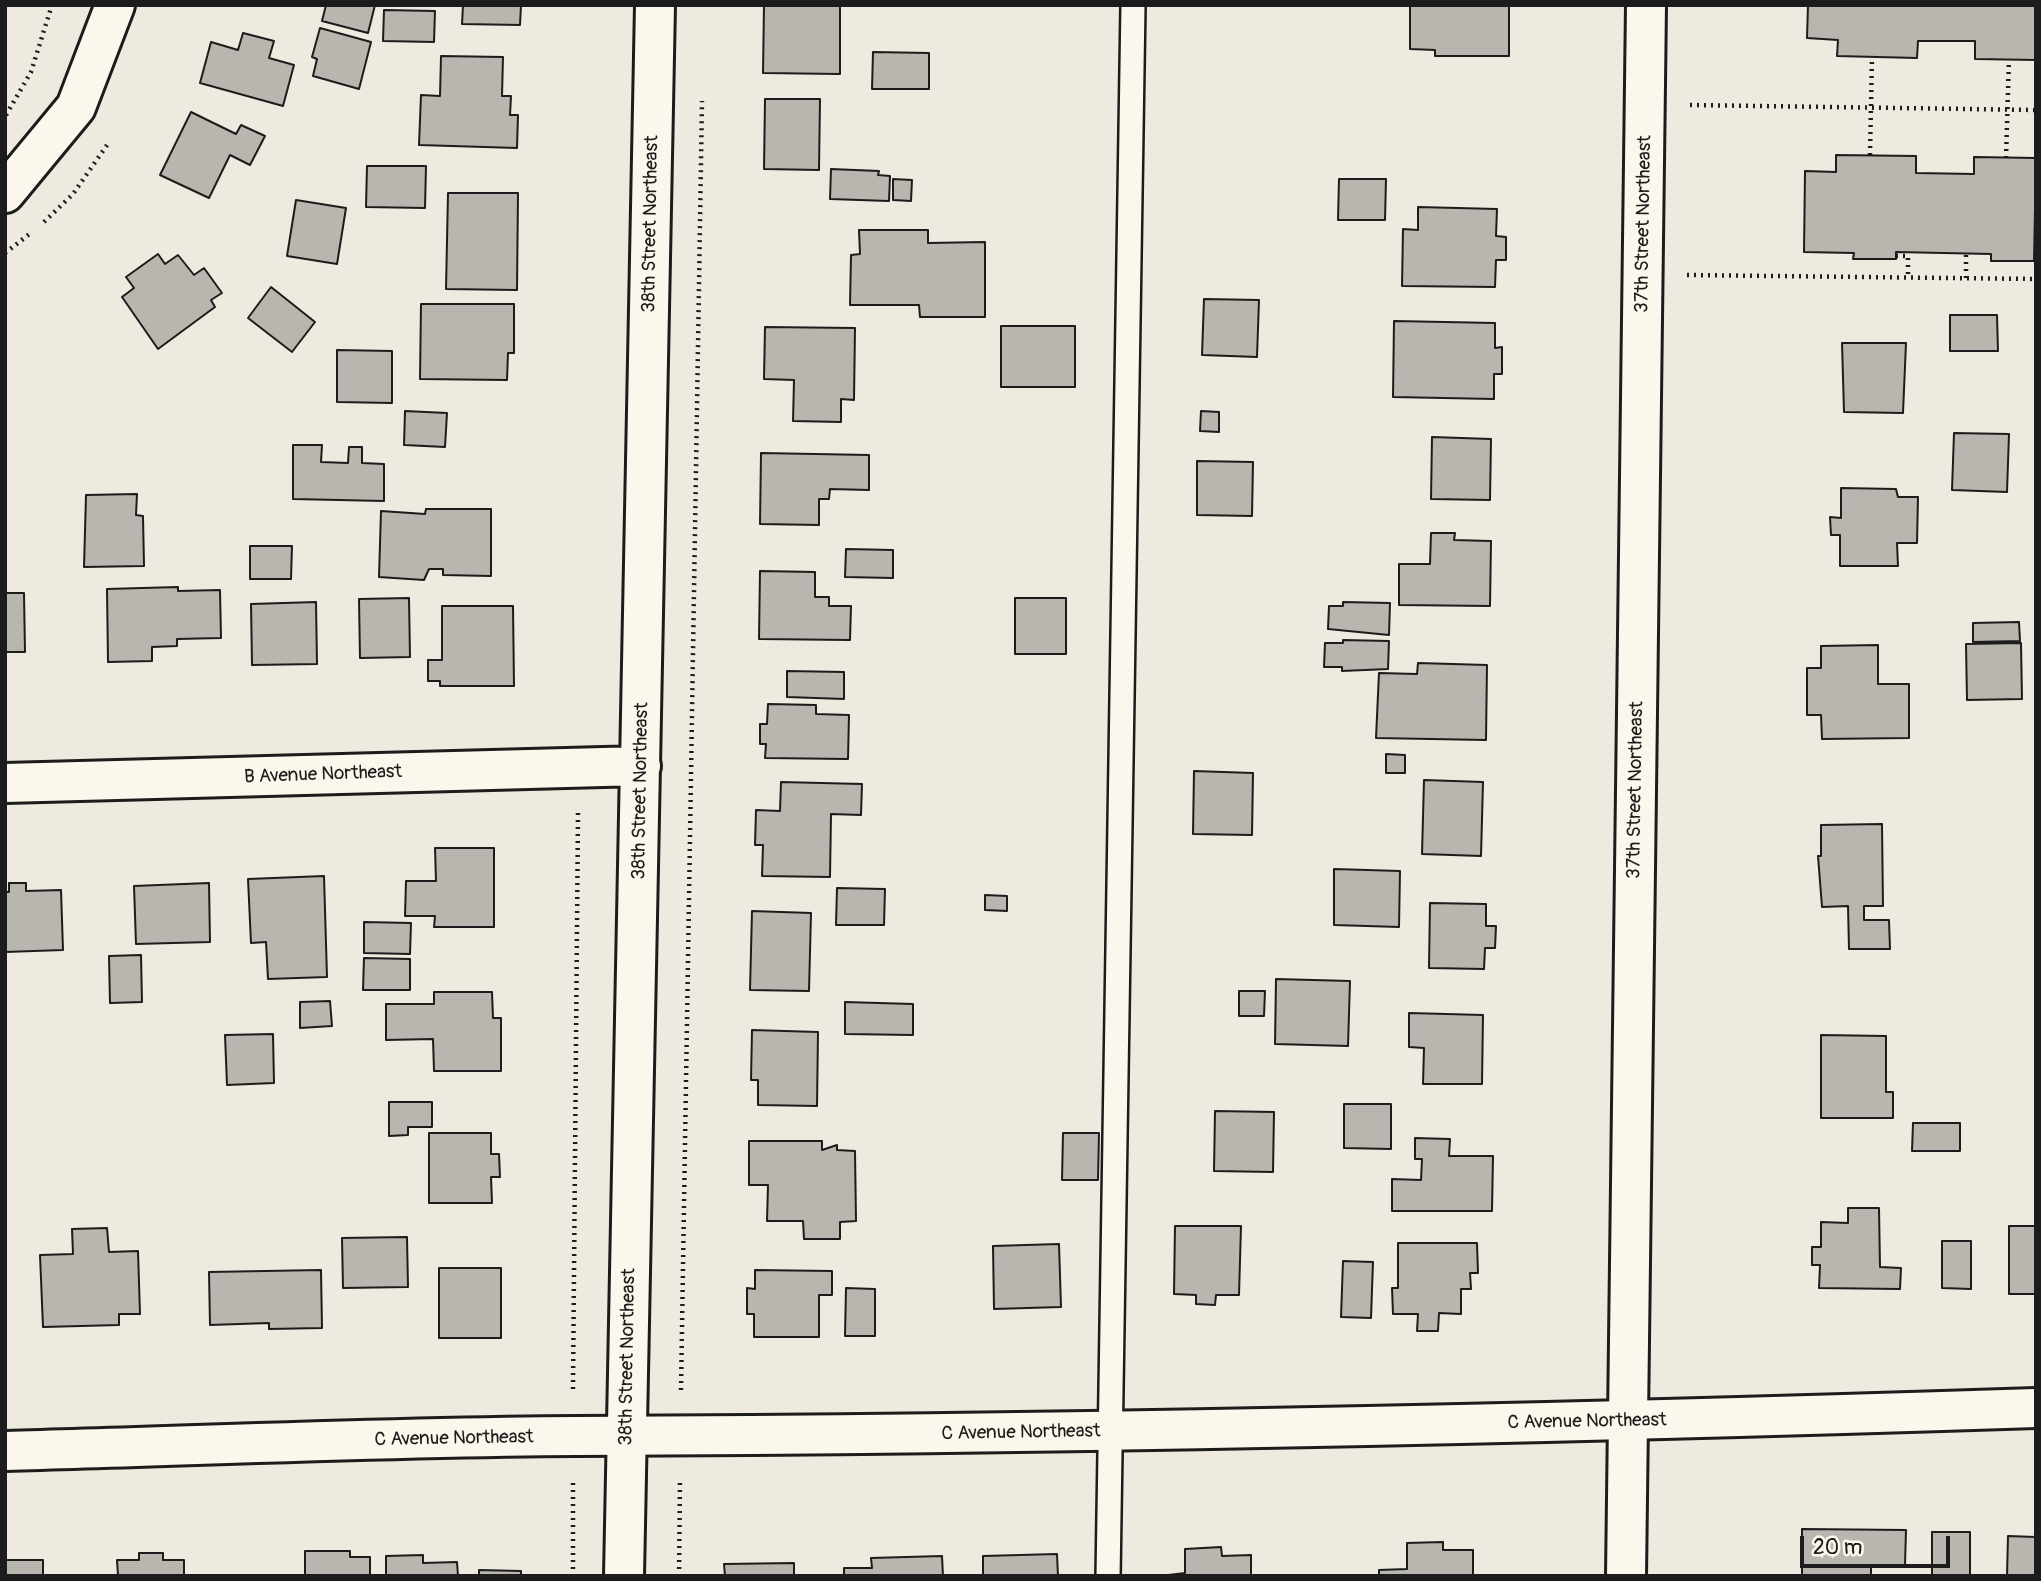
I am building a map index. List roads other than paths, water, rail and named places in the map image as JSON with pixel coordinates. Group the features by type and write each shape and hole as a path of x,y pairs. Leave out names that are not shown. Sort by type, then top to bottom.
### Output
{"street":[{"path":"5,193 76,107 115,5"},
{"name":"38th Street Northeast","path":"624,1576 655,5"},
{"name":"37th Street Northeast","path":"1626,1576 1646,5"},
{"name":"B Avenue Northeast","path":"5,783 641,766"},
{"name":"C Avenue Northeast","path":"5,1451 626,1437 1110,1432 1628,1422 2036,1408"}],"lane":[{"path":"1108,1576 1133,5"}]}
